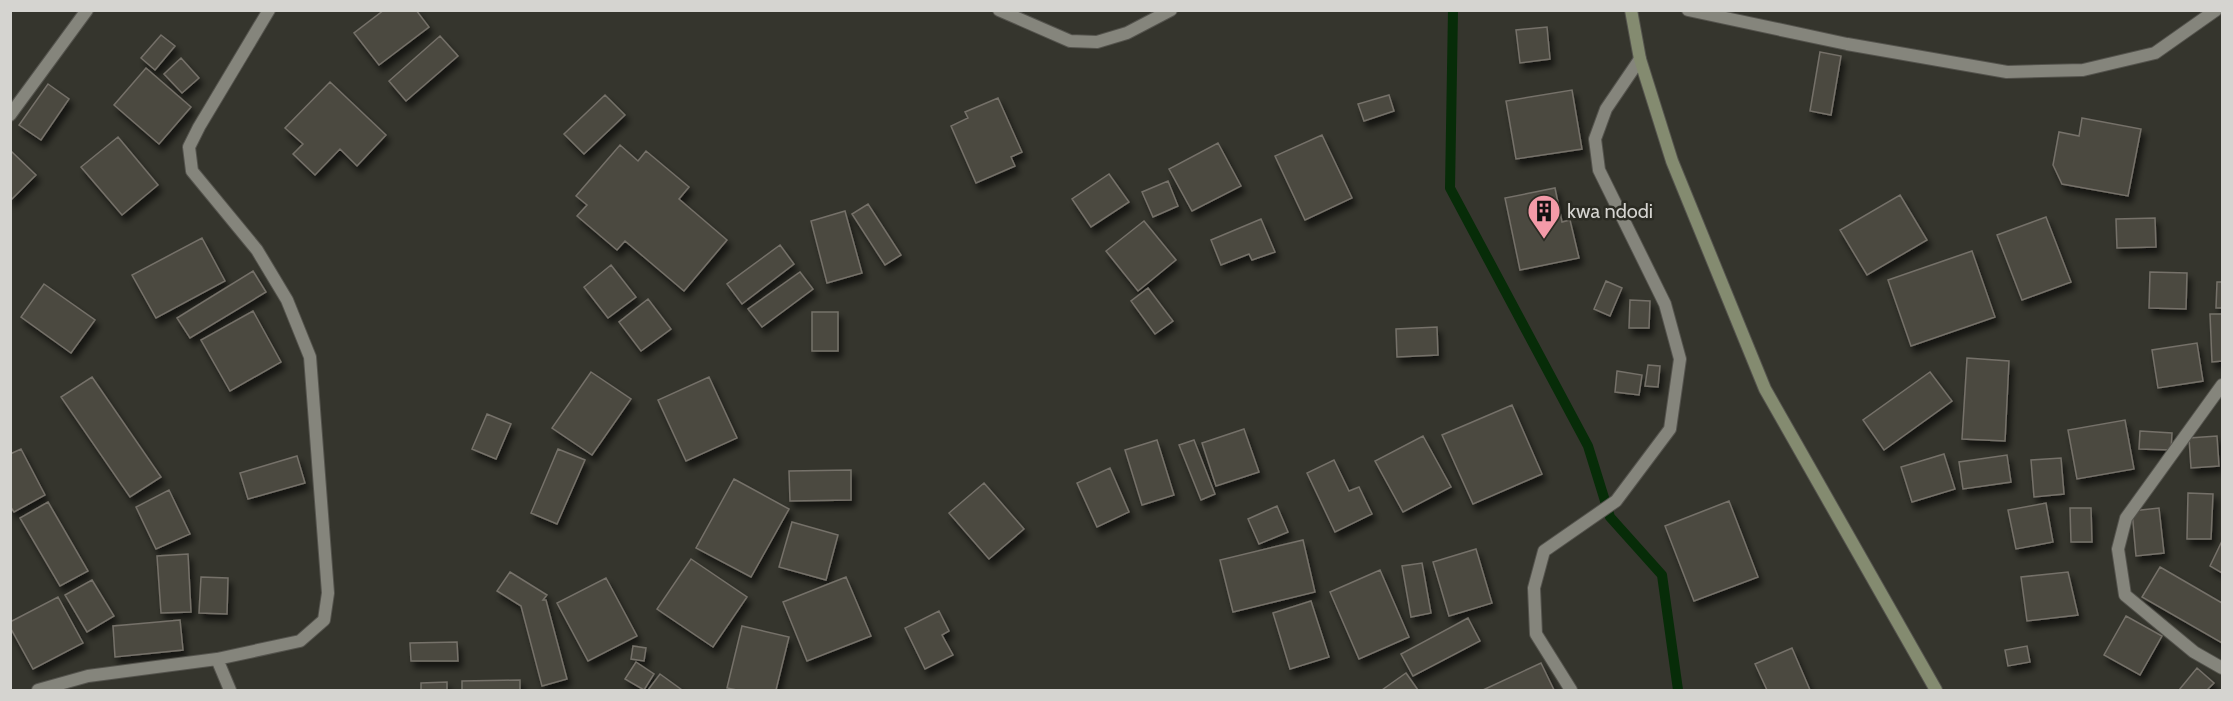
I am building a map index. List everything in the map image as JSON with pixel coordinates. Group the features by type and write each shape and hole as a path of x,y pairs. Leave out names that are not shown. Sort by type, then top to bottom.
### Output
{"street":[{"path":"10,116 87,10"},
{"path":"38,690 88,676 217,659 300,641 324,620 328,593 310,357 287,300 257,250 192,171 189,147 269,10"},
{"path":"999,10 1070,41 1097,42 1127,33 1171,10"},
{"path":"1631,10 1640,59 1672,161 1765,389 1936,690"},
{"path":"1688,10 1847,44 2007,72 2083,70 2155,53 2216,10"},
{"path":"1571,690 1536,634 1534,588 1544,550 1616,501 1670,429 1680,359 1665,304 1599,170 1595,139 1598,129 1606,109 1640,59"},
{"path":"2223,385 2126,518 2118,549 2125,595 2194,652 2223,669"},
{"path":"217,659 230,690"}],"building":[{"path":"384,10 416,10 429,27 379,65 354,33"},
{"path":"1547,27 1550,59 1520,63 1516,30"},
{"path":"161,35 175,46 155,70 141,58"},
{"path":"440,36 458,56 406,101 389,81"},
{"path":"1820,52 1841,56 1831,115 1810,111"},
{"path":"181,58 199,78 182,93 164,74"},
{"path":"146,68 191,107 159,144 114,105"},
{"path":"330,82 386,135 357,166 340,149 315,175 293,154 303,144 285,128"},
{"path":"48,84 69,99 41,140 19,125"},
{"path":"1572,90 1582,149 1516,159 1506,101"},
{"path":"605,95 625,115 584,154 564,134"},
{"path":"1389,95 1394,111 1364,121 1358,104"},
{"path":"998,98 1022,152 1011,157 1015,166 976,183 951,126 968,118 965,112"},
{"path":"2082,118 2141,129 2128,196 2062,184 2053,165 2059,132 2079,136"},
{"path":"1322,135 1352,198 1305,220 1275,156"},
{"path":"118,137 158,185 122,215 81,167"},
{"path":"1218,143 1241,186 1192,211 1169,169"},
{"path":"620,145 638,161 646,151 689,187 679,199 727,240 684,291 625,241 617,250 577,216 587,205 576,196"},
{"path":"12,152 36,175 10,201 10,153"},
{"path":"1109,174 1129,202 1091,227 1072,199"},
{"path":"1168,181 1178,206 1153,217 1142,192"},
{"name":"kwa ndodi","path":"1555,188 1562,222 1570,220 1579,258 1520,270 1505,198"},
{"path":"1900,195 1927,240 1867,275 1840,230"},
{"path":"868,204 901,255 885,265 852,214"},
{"path":"845,211 862,273 827,283 811,221"},
{"path":"2046,217 2071,282 2022,300 1997,235"},
{"path":"2155,218 2156,247 2117,248 2116,219"},
{"path":"1261,219 1275,252 1252,260 1249,254 1221,265 1211,240"},
{"path":"1144,221 1176,260 1138,291 1106,251"},
{"path":"202,238 225,281 156,318 132,275"},
{"path":"780,245 794,264 742,304 727,284"},
{"path":"1972,251 1995,317 1911,346 1888,280"},
{"path":"611,265 636,297 608,318 584,287"},
{"path":"253,271 266,292 190,338 177,318"},
{"path":"800,272 813,289 762,327 748,309"},
{"path":"2150,272 2187,273 2186,309 2149,308"},
{"path":"1606,281 1622,288 1610,316 1594,309"},
{"path":"2217,282 2222,282 2222,308 2216,308"},
{"path":"44,284 95,320 71,353 21,317"},
{"path":"1148,288 1173,321 1155,334 1131,301"},
{"path":"648,299 671,329 641,351 619,322"},
{"path":"1630,300 1650,301 1649,328 1629,328"},
{"path":"253,311 281,362 230,391 201,340"},
{"path":"812,312 838,312 838,351 812,351"},
{"path":"2210,314 2222,314 2222,361 2212,362"},
{"path":"1437,327 1438,355 1397,357 1396,329"},
{"path":"2197,343 2203,381 2158,388 2152,350"},
{"path":"1967,358 2009,361 2005,441 1962,439"},
{"path":"1648,365 1660,366 1658,387 1645,386"},
{"path":"1617,371 1642,375 1639,395 1615,392"},
{"path":"591,372 631,399 592,455 552,428"},
{"path":"1930,372 1952,401 1884,450 1863,420"},
{"path":"92,377 161,477 130,497 61,397"},
{"path":"709,377 737,438 686,461 658,400"},
{"path":"1512,405 1542,474 1473,504 1442,435"},
{"path":"487,414 511,424 496,459 472,449"},
{"path":"2125,420 2134,469 2077,479 2068,430"},
{"path":"1244,429 1259,472 1216,486 1202,443"},
{"path":"2140,431 2172,433 2171,450 2139,449"},
{"path":"1423,436 1451,487 1403,512 1375,461"},
{"path":"2217,436 2219,466 2191,468 2189,438"},
{"path":"1157,440 1174,495 1142,505 1125,450"},
{"path":"1194,440 1215,494 1201,500 1179,445"},
{"path":"21,449 45,495 14,512 10,506 10,454"},
{"path":"558,449 585,460 557,524 531,513"},
{"path":"1944,454 1955,489 1912,502 1901,467"},
{"path":"2007,455 2011,482 1963,489 1959,462"},
{"path":"297,456 305,483 248,499 240,473"},
{"path":"2061,458 2064,494 2034,497 2031,460"},
{"path":"1334,460 1349,491 1359,487 1372,514 1335,532 1307,473"},
{"path":"1110,468 1129,512 1097,527 1077,483"},
{"path":"851,470 851,500 790,501 789,471"},
{"path":"734,479 789,509 751,577 696,548"},
{"path":"984,483 1024,529 989,559 949,513"},
{"path":"169,490 190,534 156,549 136,507"},
{"path":"2188,493 2213,494 2211,539 2187,539"},
{"path":"1729,501 1758,577 1694,601 1665,526"},
{"path":"48,502 88,571 60,586 20,518"},
{"path":"2046,503 2053,542 2016,549 2008,510"},
{"path":"1277,506 1288,532 1259,544 1248,519"},
{"path":"2070,508 2091,508 2092,542 2071,542"},
{"path":"2159,508 2164,553 2136,556 2132,511"},
{"path":"792,522 838,535 826,580 779,567"},
{"path":"1303,540 1315,592 1233,612 1220,560"},
{"path":"2222,541 2222,573 2210,566"},
{"path":"1476,549 1492,603 1449,616 1433,562"},
{"path":"188,554 191,612 161,613 157,556"},
{"path":"691,559 747,597 713,647 657,609"},
{"path":"1422,563 1431,613 1411,617 1402,566"},
{"path":"2160,567 2222,603 2222,643 2142,597"},
{"path":"1380,570 1409,637 1359,659 1330,592"},
{"path":"510,572 547,595 543,600 546,600 567,679 542,686 521,606 497,591"},
{"path":"2068,572 2078,615 2027,621 2021,577"},
{"path":"201,577 228,578 227,614 199,613"},
{"path":"846,577 871,636 807,661 783,602"},
{"path":"606,578 637,636 588,661 557,603"},
{"path":"92,580 114,616 87,632 65,595"},
{"path":"58,597 83,643 33,669 10,627 10,622"},
{"path":"1311,601 1329,657 1290,669 1273,613"},
{"path":"939,611 949,631 942,635 953,655 925,669 905,628"},
{"path":"2126,616 2162,636 2140,675 2104,655"},
{"path":"1468,618 1480,641 1413,676 1401,654"},
{"path":"180,620 183,650 115,657 113,626"},
{"path":"742,626 789,637 776,690 727,688"},
{"path":"457,642 458,661 411,661 410,643"},
{"path":"633,646 646,648 644,661 631,659"},
{"path":"2027,646 2030,662 2008,666 2005,650"},
{"path":"1792,648 1810,690 1767,690 1755,664"},
{"path":"636,662 654,674 644,690 625,679"},
{"path":"1541,663 1554,690 1483,690"},
{"path":"2197,668 2214,683 2207,690 2179,690"},
{"path":"1406,673 1418,690 1382,690"},
{"path":"660,674 682,690 648,690"},
{"path":"520,680 520,690 462,690 462,681"},
{"path":"447,682 447,690 421,690 421,683"}],"waterway":[{"path":"1453,10 1450,188 1588,446 1610,517 1662,575 1678,690"}],"place":[{"name":"kwa ndodi","path":"1544,240"}]}
